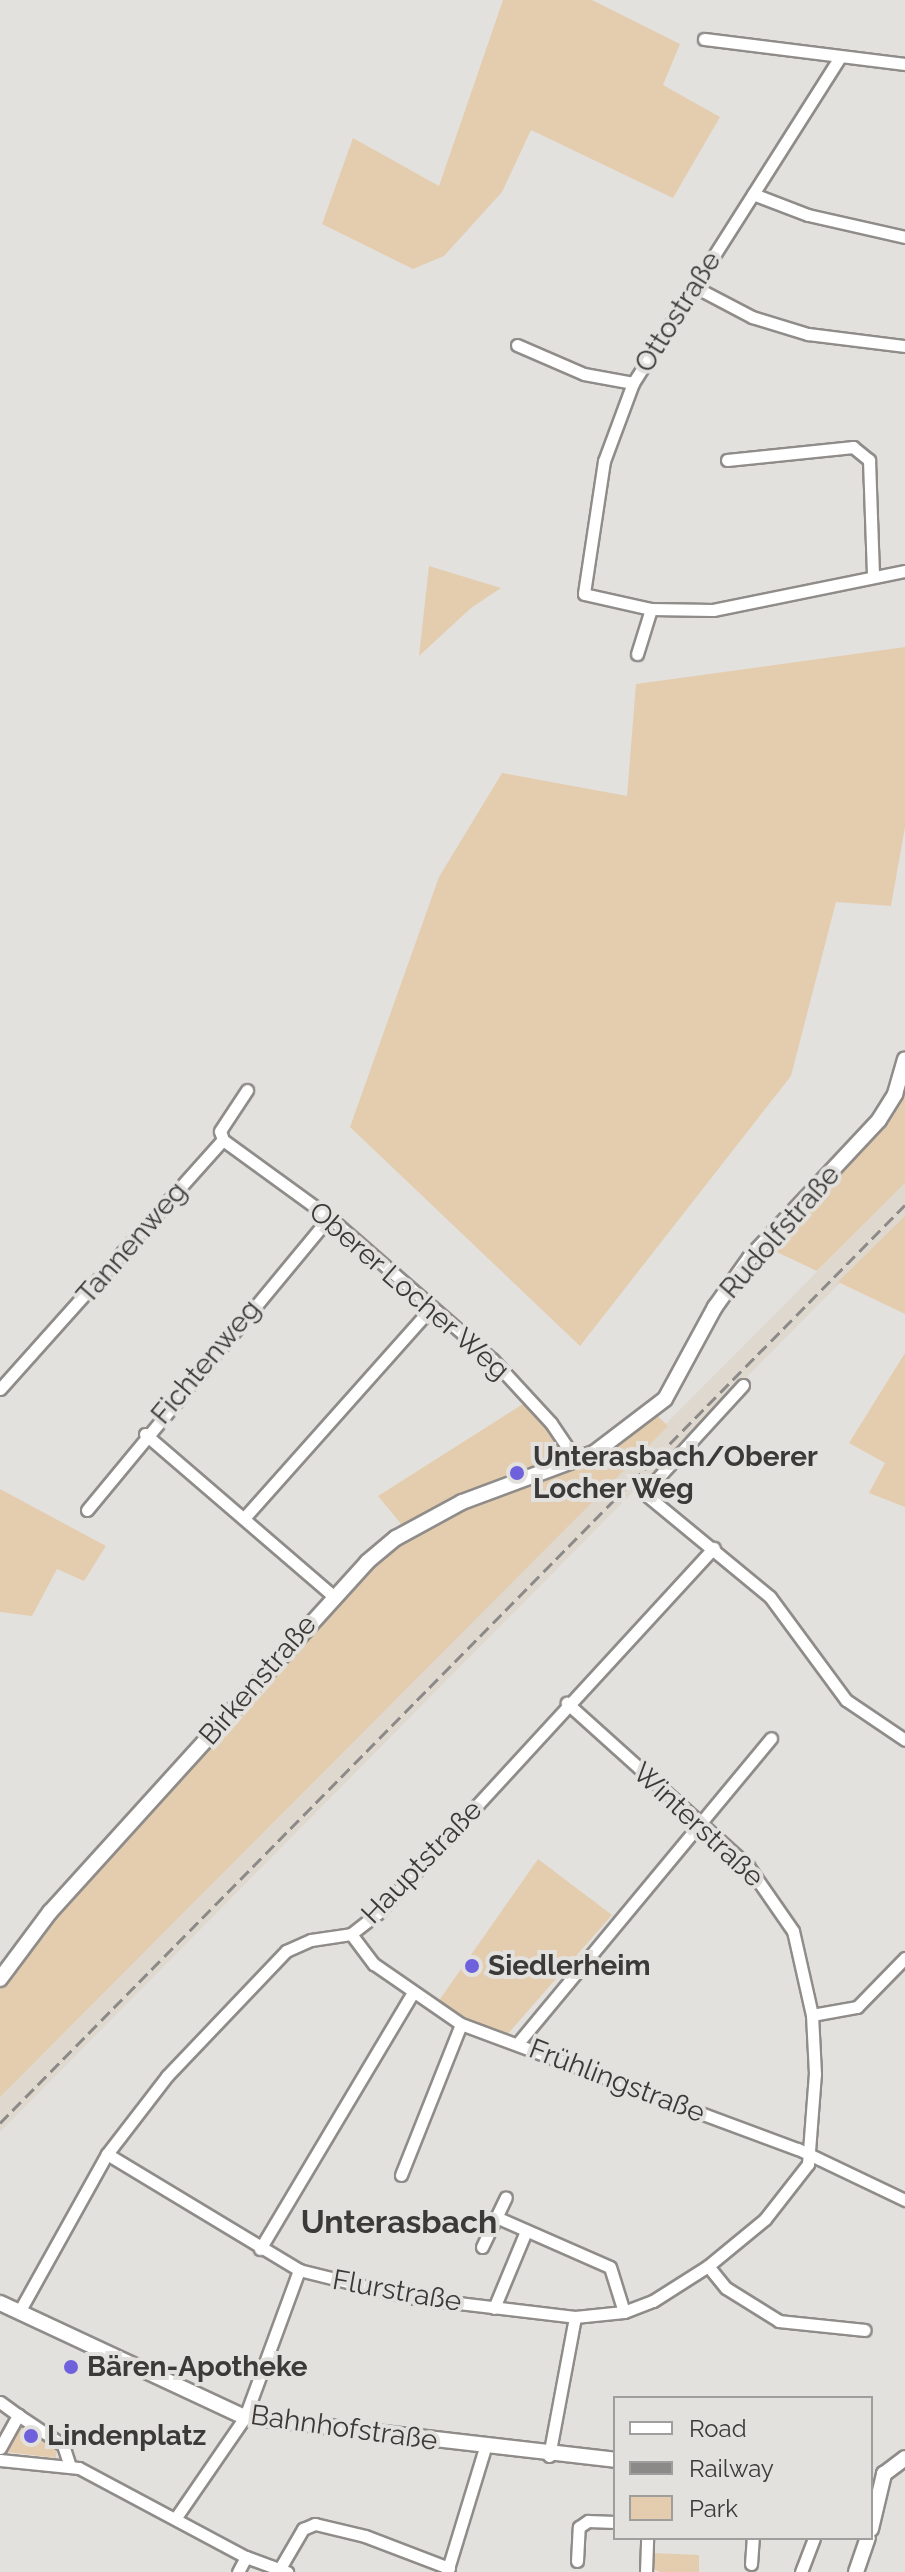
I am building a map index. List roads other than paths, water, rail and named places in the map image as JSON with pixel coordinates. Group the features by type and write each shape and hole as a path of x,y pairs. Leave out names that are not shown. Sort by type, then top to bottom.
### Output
{"street":[{"path":"704,39 905,64"},
{"name":"Ottostraße","path":"651,609 584,594 604,461 633,383 840,57"},
{"path":"753,194 808,215 905,237"},
{"path":"693,286 752,317 808,334 905,346"},
{"path":"517,345 584,374 633,383"},
{"path":"727,460 853,447 869,460 873,574"},
{"path":"637,654 651,609 713,610 873,574 905,571"},
{"name":"Rudolfstraße","path":"576,1460 642,1421 665,1399 715,1307 750,1258 879,1120 895,1094 905,1059"},
{"name":"Tannenweg","path":"0,1389 223,1140 220,1131 247,1090"},
{"name":"Oberer Locher Weg","path":"223,1140 329,1217 432,1307 513,1381 576,1460"},
{"name":"Fichtenweg","path":"87,1510 145,1434 329,1217"},
{"path":"245,1517 432,1307"},
{"path":"743,1385 644,1493 714,1548 783,1611 846,1700 905,1740"},
{"path":"145,1434 332,1595"},
{"name":"Birkenstraße","path":"0,1979 50,1912 332,1595 396,1538 431,1517 576,1460"},
{"name":"Hauptstraße","path":"19,2312 107,2154 167,2076 276,1960 298,1944 351,1934 378,1913 567,1703 714,1548"},
{"name":"Winterstraße","path":"567,1703 748,1866 782,1908 801,1955 812,2015 809,2154"},
{"path":"518,2043 697,1821 771,1738"},
{"name":"Frühlingstraße","path":"351,1934 368,1959 412,1994 461,2024 809,2154 905,2200"},
{"path":"812,2015 857,2007 905,1958"},
{"path":"260,2249 412,1994"},
{"path":"401,2175 461,2024"},
{"name":"Flurstraße","path":"107,2154 299,2270 367,2290 575,2317 624,2312 677,2288 765,2219 805,2172 809,2154"},
{"path":"482,2247 506,2197"},
{"path":"496,2217 610,2267 624,2312"},
{"path":"494,2308 526,2231"},
{"path":"708,2266 726,2288 779,2321 865,2330"},
{"path":"175,2515 245,2417 299,2270"},
{"name":"Bahnhofstraße","path":"0,2303 245,2417 549,2456 613,2460"},
{"path":"549,2456 575,2317"},
{"path":"0,2402 63,2445 70,2466"},
{"path":"0,2448 18,2415"},
{"path":"0,2460 70,2466 175,2515 246,2557 283,2571 303,2529 315,2524 365,2536 448,2570 485,2448"},
{"path":"873,2509 877,2470 905,2458"},
{"path":"577,2561 579,2527 588,2521 613,2522"},
{"path":"647,2540 648,2571"},
{"path":"751,2564 753,2540"},
{"path":"801,2572 813,2540"},
{"path":"856,2572 867,2540"},
{"path":"238,2572 246,2557"}],"railway":[{"path":"0,2123 905,1205"}],"place":[{"name":"Unterasbach/Oberer Locher Weg","path":"517,1473"},
{"name":"Siedlerheim","path":"472,1966"},
{"name":"Bären-Apotheke","path":"71,2367"},
{"name":"Lindenplatz","path":"31,2436"}],"district":[{"name":"Unterasbach","path":"399,2222"}]}
